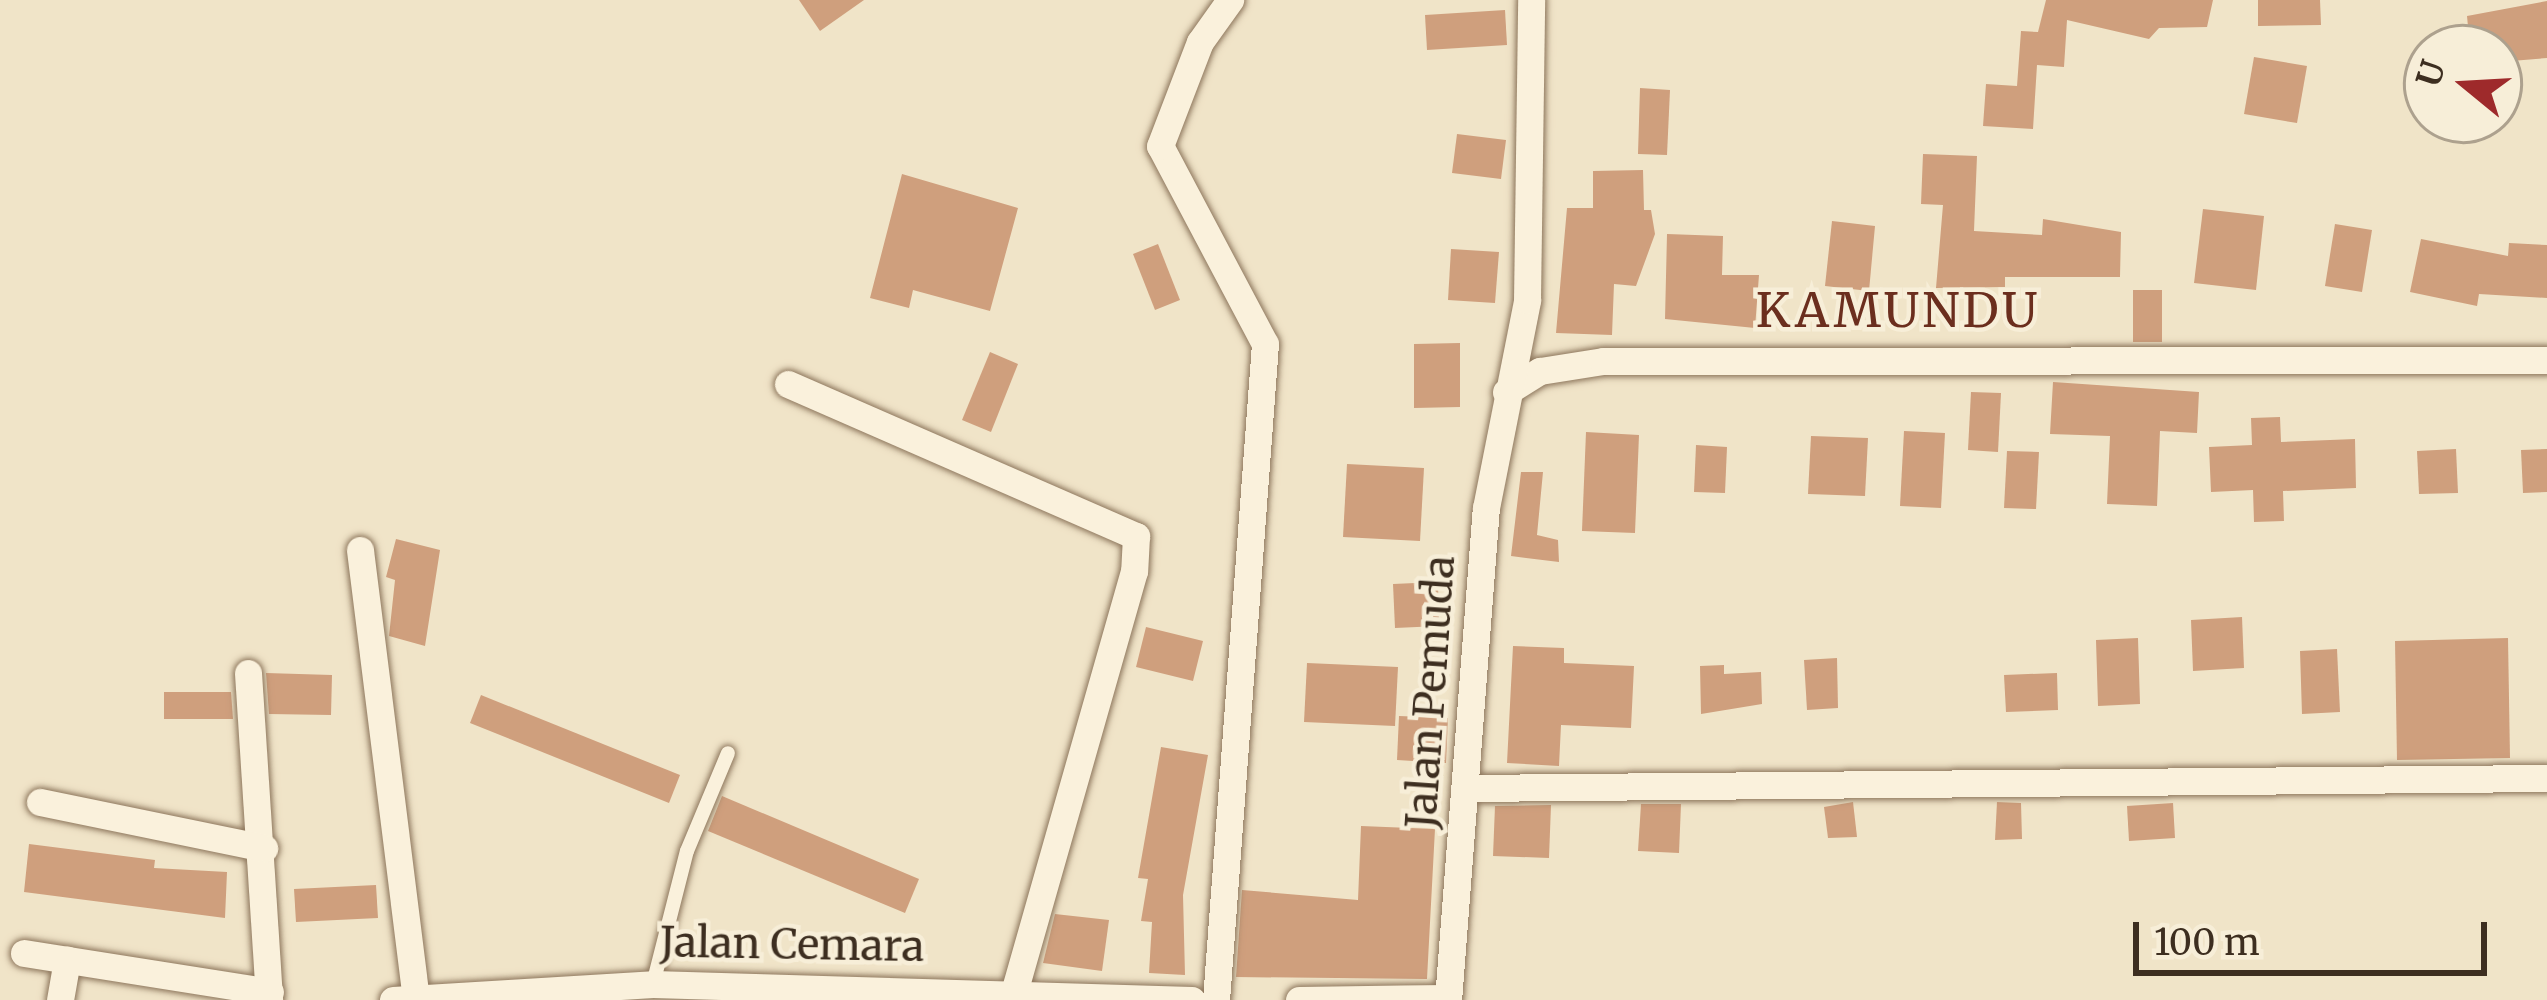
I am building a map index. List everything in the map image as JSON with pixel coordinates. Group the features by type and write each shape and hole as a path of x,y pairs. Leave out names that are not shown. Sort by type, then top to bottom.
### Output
{"street":[{"path":"1216,1000 1265,344 1160,146 1200,42 1230,0"},
{"name":"Jalan Pemuda","path":"1448,999 1486,508 1527,301 1531,0"},
{"path":"1506,392 1540,370 1603,361 2547,360"},
{"path":"788,384 1136,536 1135,571 1013,992"},
{"path":"360,550 404,997"},
{"path":"24,952 181,989 269,996 264,848 248,673"},
{"path":"1466,788 2547,778"},
{"path":"40,802 264,848"},
{"path":"61,1000 67,960"},
{"name":"Jalan Cemara","path":"404,997 652,984 1192,1000"},
{"path":"1300,1000 1448,999"}],"lane":[{"path":"652,984 687,851 728,753"}],"building":[{"path":"799,0 864,0 820,31"},
{"path":"2046,0 2213,0 2207,27 2159,28 2149,39 2067,20 2064,67 2037,65 2033,129 1983,126 1986,84 2017,86 2021,31 2038,32"},
{"path":"2258,0 2320,0 2321,25 2258,26"},
{"path":"2547,1 2547,58 2523,60 2523,24 2468,24 2467,16"},
{"path":"1505,10 1507,45 1427,50 1425,15"},
{"path":"2254,57 2307,66 2297,123 2244,114"},
{"path":"1640,88 1670,90 1667,155 1638,154"},
{"path":"1457,134 1506,140 1501,179 1452,173"},
{"path":"1923,154 1977,156 1974,231 2042,235 2043,219 2121,232 2120,277 2005,277 2005,287 1936,288 1943,205 1921,204"},
{"path":"1643,170 1644,210 1651,210 1655,234 1636,286 1614,284 1612,335 1556,333 1567,208 1593,208 1593,171"},
{"path":"902,174 1018,208 990,311 913,290 909,308 870,298"},
{"path":"2203,209 2264,216 2256,290 2194,283"},
{"path":"1832,221 1875,226 1869,291 1825,286"},
{"path":"2335,224 2372,230 2362,292 2325,286"},
{"path":"1667,234 1723,236 1722,275 1759,275 1755,328 1665,319"},
{"path":"2421,239 2508,256 2509,243 2547,245 2547,298 2479,294 2477,306 2410,292"},
{"path":"1158,244 1180,300 1155,310 1133,254"},
{"path":"1451,249 1499,252 1495,303 1448,300"},
{"path":"2133,290 2162,290 2162,342 2133,342"},
{"path":"1460,343 1460,407 1414,408 1414,344"},
{"path":"990,352 1018,364 991,432 962,420"},
{"path":"2053,382 2199,392 2197,433 2160,431 2157,506 2107,504 2110,436 2050,434"},
{"path":"1971,392 2001,393 1998,452 1968,450"},
{"path":"2280,417 2281,442 2355,439 2356,488 2283,491 2284,521 2254,522 2253,490 2211,492 2209,447 2252,445 2251,418"},
{"path":"1904,431 1945,433 1941,508 1900,506"},
{"path":"1586,432 1639,435 1635,533 1582,531"},
{"path":"1811,436 1868,438 1865,496 1808,494"},
{"path":"1696,445 1727,447 1725,493 1694,492"},
{"path":"2456,449 2458,493 2419,494 2417,451"},
{"path":"2547,449 2547,492 2523,493 2521,450"},
{"path":"2007,451 2039,452 2036,509 2004,508"},
{"path":"1347,464 1424,468 1420,541 1343,537"},
{"path":"1521,472 1543,472 1537,535 1558,540 1559,562 1511,556"},
{"path":"396,539 440,550 425,646 389,636 395,580 386,577"},
{"path":"1438,582 1439,626 1395,628 1393,584"},
{"path":"2242,617 2244,668 2193,671 2191,620"},
{"path":"1146,627 1203,641 1193,681 1136,667"},
{"path":"2138,638 2140,704 2098,706 2096,640"},
{"path":"2508,638 2510,758 2397,760 2395,641"},
{"path":"1513,646 1564,648 1564,663 1634,666 1631,728 1561,725 1559,766 1507,763"},
{"path":"2337,649 2340,712 2302,714 2300,651"},
{"path":"1837,658 1838,708 1807,710 1804,660"},
{"path":"1307,663 1398,667 1395,726 1304,722"},
{"path":"1724,665 1724,674 1761,672 1762,704 1701,714 1700,666"},
{"path":"266,673 332,675 331,715 269,714"},
{"path":"2057,673 2058,710 2006,712 2004,675"},
{"path":"164,692 231,692 233,719 164,719"},
{"path":"481,695 680,775 669,803 470,723"},
{"path":"1399,716 1448,718 1446,763 1397,760"},
{"path":"1161,747 1208,755 1183,895 1185,975 1149,973 1152,922 1141,921 1148,879 1138,878"},
{"path":"722,796 919,879 905,913 708,831"},
{"path":"1853,802 1857,837 1828,838 1824,807"},
{"path":"1997,802 2021,803 2022,839 1995,840"},
{"path":"2173,803 2175,838 2129,841 2127,806"},
{"path":"1641,804 1681,804 1679,853 1638,851"},
{"path":"1551,805 1549,858 1493,856 1495,806"},
{"path":"1361,826 1435,829 1427,979 1236,977 1242,890 1358,900"},
{"path":"29,844 155,860 154,868 227,872 225,918 24,892"},
{"path":"376,885 378,918 296,922 294,889"},
{"path":"1055,914 1109,920 1102,971 1043,963"}],"district":[{"name":"KAMUNDU","path":"1898,311"}]}
